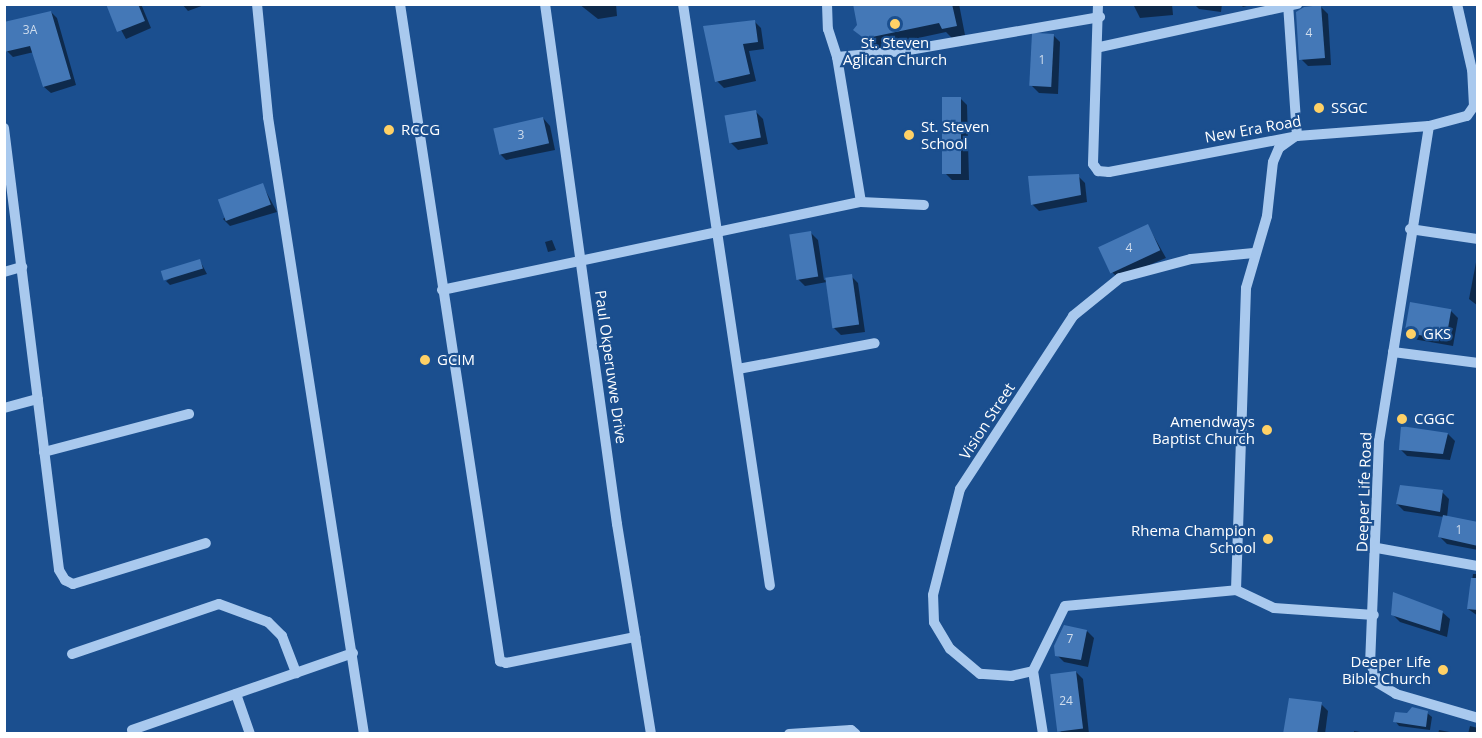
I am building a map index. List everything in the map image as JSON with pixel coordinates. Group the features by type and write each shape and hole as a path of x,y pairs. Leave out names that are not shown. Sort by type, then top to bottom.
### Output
{"street":[{"path":"257,4 268,117 364,734"},
{"path":"400,4 500,661 506,663 635,637"},
{"name":"Paul Okperuvwe Drive","path":"545,4 580,260 651,734"},
{"path":"683,4 770,586"},
{"path":"827,4 828,29 837,57 861,202"},
{"name":"New Era Road","path":"1098,4 1100,47 1093,164 1098,171 1297,135 1429,126 1467,116 1474,106 1472,70 1457,4"},
{"path":"1100,47 1291,5 1297,135 1279,148 1273,162 1267,216 1254,253 1246,288 1236,590"},
{"path":"837,57 903,51 1100,17"},
{"name":"Deeper Life Road","path":"1429,126 1410,229 1379,441 1377,548 1370,661 1378,683 1396,694 1478,718"},
{"path":"4,128 59,570 65,580 73,584 206,543"},
{"path":"442,290 861,202 924,205"},
{"path":"1410,229 1478,239"},
{"name":"Vision Street","path":"1033,671 1012,676 980,674 950,649 934,622 933,595 960,489 1073,316 1120,278 1191,259 1254,253"},
{"path":"4,272 22,267"},
{"path":"738,369 875,343"},
{"path":"1393,352 1478,363"},
{"path":"4,408 38,399"},
{"path":"44,452 189,414"},
{"path":"1377,548 1478,566"},
{"path":"1043,734 1033,671 1065,606 1236,590 1274,608 1374,615"},
{"path":"72,654 219,604 268,622 282,636 296,673"},
{"path":"132,730 353,653"},
{"path":"236,694 250,734"},
{"path":"789,734 851,730 856,734"}],"building":[{"path":"106,4 138,4 145,21 117,32"},
{"name":"St. Steven Aglican Church","path":"853,4 952,4 957,26 942,29 939,23 872,37 869,42 853,30 857,25"},
{"path":"1321,5 1325,58 1299,60 1296,12 1304,7"},
{"path":"51,11 71,79 43,87 30,46 4,52 4,22"},
{"path":"755,20 758,42 743,44 750,74 715,82 703,26"},
{"path":"1032,33 1054,34 1051,87 1029,86"},
{"path":"942,97 961,97 961,174 942,174"},
{"path":"756,110 761,138 729,143 724,116"},
{"path":"543,117 549,143 499,155 493,128"},
{"path":"1079,174 1081,195 1031,205 1028,176"},
{"path":"263,183 271,205 226,221 218,199"},
{"path":"1148,224 1160,250 1110,274 1098,247"},
{"path":"811,231 818,276 796,280 789,234"},
{"path":"200,259 203,269 164,281 161,271"},
{"path":"852,274 859,325 832,328 825,278"},
{"path":"1410,302 1451,309 1446,340 1405,333"},
{"path":"1401,426 1448,433 1443,454 1399,450"},
{"path":"1400,485 1443,490 1440,512 1396,504"},
{"path":"1443,515 1478,522 1478,546 1438,537"},
{"path":"1471,578 1478,578 1478,610 1467,609"},
{"path":"1393,592 1443,611 1440,631 1391,615"},
{"path":"1064,625 1087,630 1081,660 1055,656 1054,646"},
{"path":"1076,671 1083,729 1057,732 1050,674"},
{"path":"1289,698 1322,702 1317,734 1283,734"},
{"path":"1412,707 1428,711 1426,727 1393,722 1395,712 1407,713"}],"place":[{"name":"St. Steven Aglican Church","path":"895,24"},
{"name":"SSGC","path":"1319,108"},
{"name":"RCCG","path":"389,130"},
{"name":"St. Steven School","path":"909,135"},
{"name":"GKS","path":"1411,334"},
{"name":"GCIM","path":"425,360"},
{"name":"CGGC","path":"1402,419"},
{"name":"Amendways Baptist Church","path":"1267,430"},
{"name":"Rhema Champion School","path":"1268,539"},
{"name":"Deeper Life Bible Church","path":"1443,670"}]}
